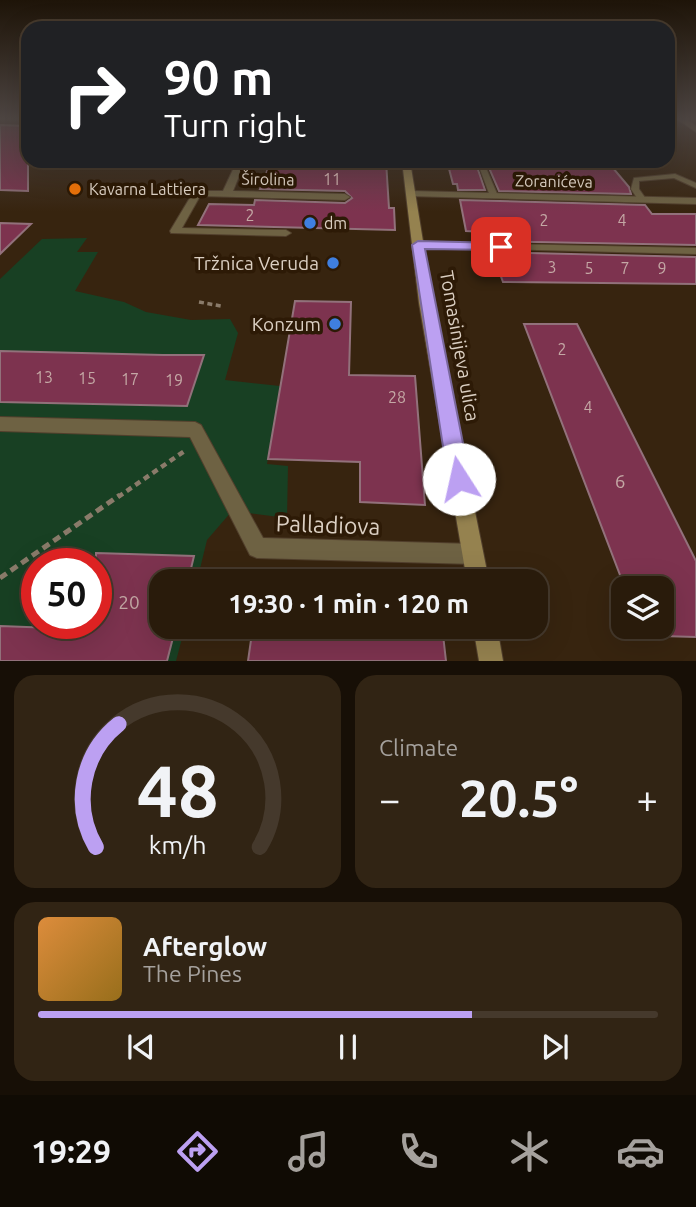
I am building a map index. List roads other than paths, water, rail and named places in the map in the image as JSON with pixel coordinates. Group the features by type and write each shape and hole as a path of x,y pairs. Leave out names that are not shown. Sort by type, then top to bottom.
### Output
{"main road":[{"name":"Tomasinijeva ulica","path":"407,168 418,245 476,569"},
{"path":"487,639 491,661"}],"street":[{"name":"Širolina","path":"238,168 227,194 345,197"},
{"path":"227,194 197,193 175,231 286,233"},
{"name":"Zoranićeva","path":"411,194 696,201"},
{"name":"Palladiova","path":"0,424 195,430 257,548 473,554"}],"lane":[{"path":"483,168 494,196"},
{"path":"642,199 635,189 636,179 675,176 696,186"},
{"path":"418,245 696,251"}],"place":[{"name":"Kavarna Lattiera","path":"75,189"},
{"name":"dm","path":"310,223"},
{"name":"Tržnica Veruda","path":"333,263"},
{"name":"Konzum","path":"335,324"}]}
